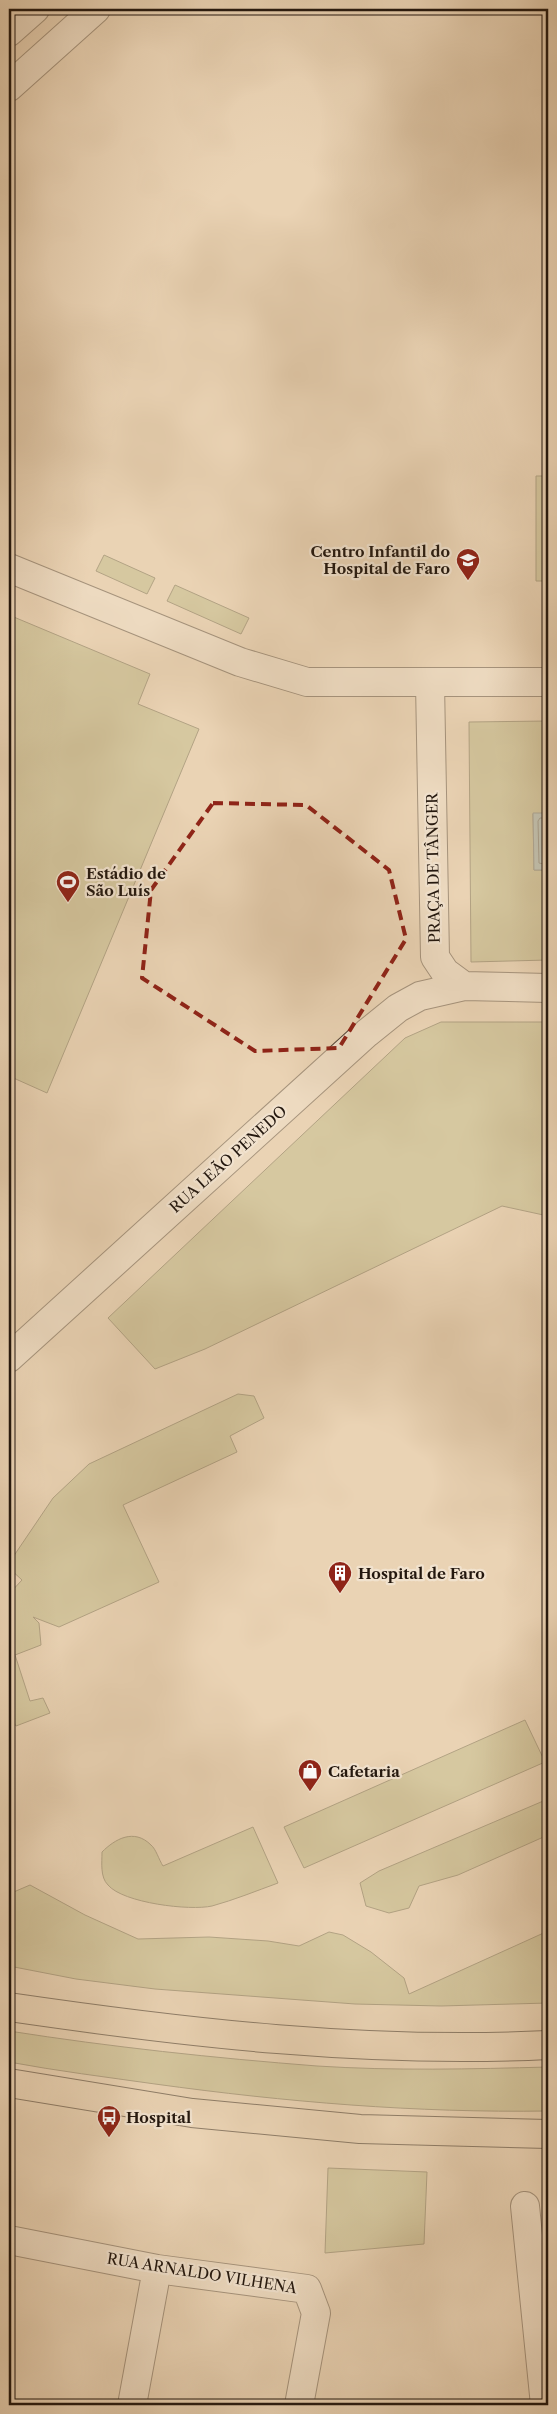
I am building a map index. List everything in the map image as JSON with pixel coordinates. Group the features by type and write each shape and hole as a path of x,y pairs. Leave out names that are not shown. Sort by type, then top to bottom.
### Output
{"main road":[{"path":"9,2007 141,2026 306,2041 482,2048 548,2045"},
{"path":"9,2083 192,2113 360,2129 548,2134"}],"street":[{"path":"9,32 35,9"},
{"path":"9,87 96,9"},
{"path":"9,568 240,662 307,682 548,682"},
{"name":"PRAÇA DE TÂNGER","path":"430,683 435,957 445,972 464,986"},
{"path":"464,986 548,988"},
{"name":"RUA LEÃO PENEDO","path":"9,1358 367,1033 398,1008 420,996 464,986"},
{"path":"524,2206 545,2405"},
{"name":"RUA ARNALDO VILHENA","path":"9,2240 157,2269 307,2289 316,2313 299,2405"},
{"path":"132,2405 157,2269"}],"highlighted area":[{"path":"213,803 306,805 389,870 406,939 339,1048 255,1051 142,978 151,890"}],"shaded area":[{"path":"536,476 548,476 548,581 536,581"},
{"path":"104,555 155,578 147,594 96,571"},
{"path":"175,585 249,618 241,634 167,601"},
{"name":"Estádio de São Luís","path":"9,615 150,674 138,704 199,729 47,1093 9,1076"},
{"path":"548,721 548,813 533,814 534,870 548,870 548,960 471,962 469,722"},
{"path":"441,1022 548,1022 548,1216 502,1206 205,1349 155,1369 108,1318 405,1038"},
{"path":"238,1394 254,1396 264,1418 230,1436 237,1452 123,1505 159,1582 59,1627 33,1617 39,1623 41,1645 15,1655 30,1701 43,1698 50,1713 16,1726 9,1713 9,1594 22,1580 9,1568 9,1563 53,1498 89,1464"},
{"path":"525,1720 545,1762 304,1868 284,1827"},
{"path":"548,1799 548,1835 458,1875 419,1886 409,1908 389,1913 366,1906 360,1883 379,1871"},
{"path":"253,1827 278,1883 212,1906 189,1907 157,1904 127,1897 105,1882 102,1870 102,1852 113,1843 125,1837 138,1837 145,1840 153,1847 163,1866"},
{"path":"30,1885 85,1915 138,1939 209,1937 268,1941 299,1946 329,1932 343,1935 371,1952 404,1978 409,1994 548,1931 548,2003 441,2006 355,2004 155,1989 76,1979 9,1966 9,1894"},
{"path":"9,2031 163,2052 346,2068 462,2069 548,2067 548,2111 449,2110 302,2101 63,2071 9,2062"},
{"path":"328,2168 427,2172 424,2244 325,2253"}],"water":[{"path":"533,813 548,813 548,870 534,870"}],"place":[{"name":"Centro Infantil do Hospital de Faro","path":"468,581"},
{"name":"Estádio de São Luís","path":"68,903"},
{"name":"Hospital de Faro","path":"340,1594"},
{"name":"Cafetaria","path":"310,1792"},
{"name":"Hospital","path":"109,2138"}]}
